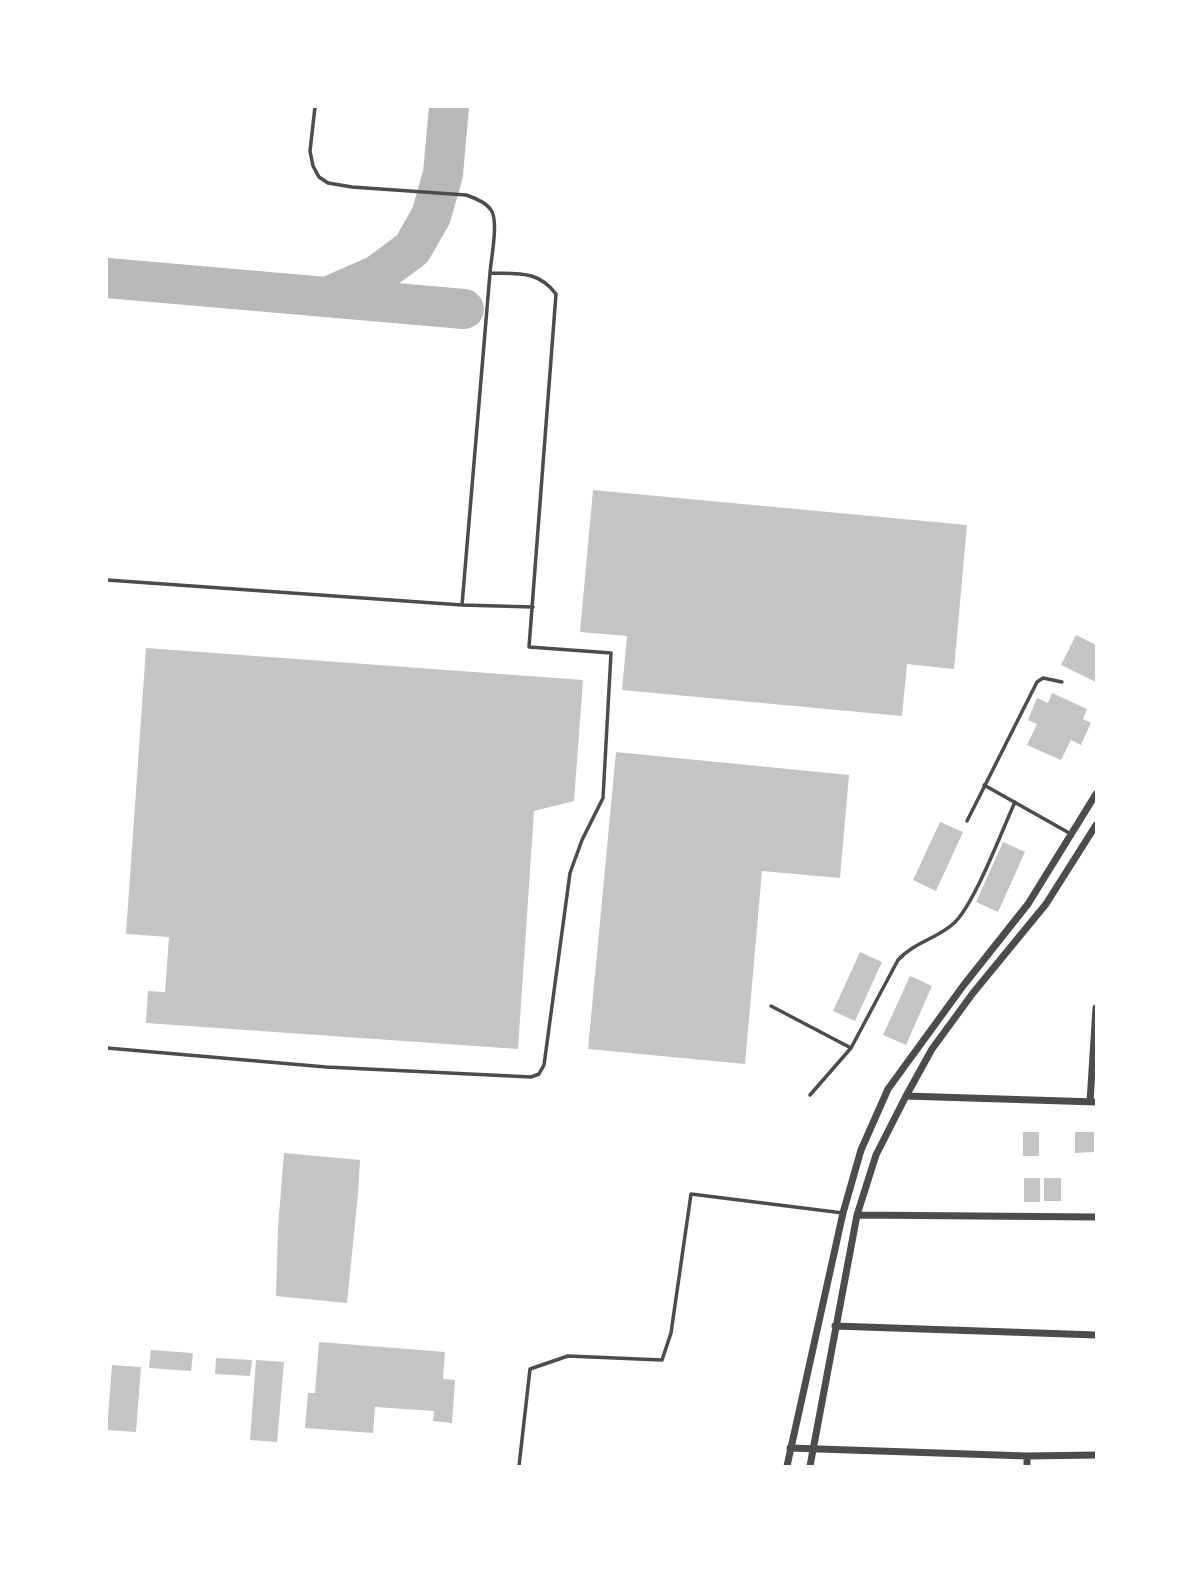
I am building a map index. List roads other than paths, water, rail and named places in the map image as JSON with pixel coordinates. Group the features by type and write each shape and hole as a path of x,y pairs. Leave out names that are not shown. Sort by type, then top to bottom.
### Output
{"street":[{"path":"787,1466 843,1213 861,1150 888,1089 962,986 1028,904 1096,794"},
{"path":"810,1466 857,1215 876,1155 932,1049 973,993 1046,904 1096,825"},
{"path":"906,1096 1093,1102 1096,1009"},
{"path":"857,1215 1096,1217"},
{"path":"835,1326 1096,1335"},
{"path":"790,1448 1027,1456 1096,1455"},
{"path":"1027,1456 1027,1466"}],"lane":[{"path":"315,107 310,151 319,177 328,183 466,195 480,200 493,211 495,222 462,605"},
{"path":"107,1048 326,1067 531,1077 539,1074 544,1065 570,873 582,840 603,797 611,653 529,647 556,294 546,281 527,274 490,273"},
{"path":"107,580 462,605 533,607"},
{"path":"967,821 1037,682 1042,678 1062,682"},
{"path":"984,785 1072,834"},
{"path":"810,1096 852,1048 898,960 907,950 944,931 962,915 1015,802"},
{"path":"771,1006 852,1048"},
{"path":"519,1466 530,1369 568,1356 662,1360 671,1333 691,1194 843,1213"}]}
